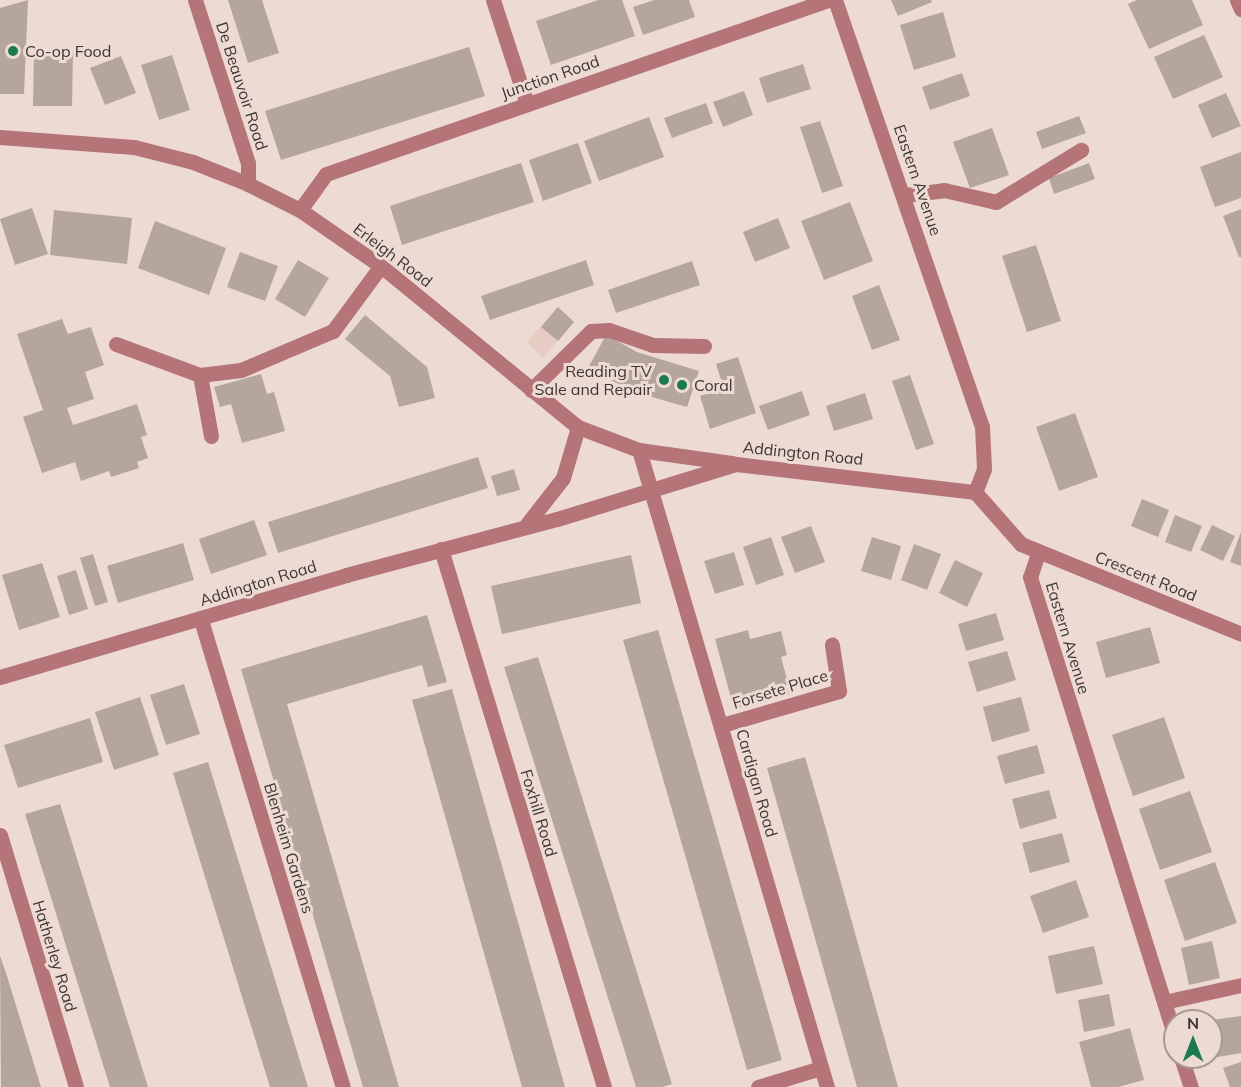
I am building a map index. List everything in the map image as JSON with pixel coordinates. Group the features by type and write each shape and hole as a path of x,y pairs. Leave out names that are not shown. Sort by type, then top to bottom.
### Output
{"street":[{"name":"De Beauvoir Road","path":"195,0 248,163 248,184"},
{"path":"493,0 527,104"},
{"name":"Junction Road","path":"300,210 326,174 828,0"},
{"name":"Eastern Avenue","path":"835,0 905,195 982,426 984,469 975,492"},
{"path":"1237,0 1241,9"},
{"name":"Erleigh Road","path":"0,137 134,147 193,162 248,184 300,210 381,266 578,427 639,450 736,464"},
{"path":"905,195 944,190 996,202 1081,150"},
{"path":"116,344 200,375 241,370 333,331 381,266"},
{"path":"531,390 591,331 609,330 653,345 704,346"},
{"path":"200,375 211,436"},
{"path":"527,524 563,478 578,427"},
{"name":"Cardigan Road","path":"639,450 827,1087"},
{"name":"Addington Road","path":"0,677 736,464 975,492"},
{"path":"975,492 1021,544 1038,553"},
{"name":"Foxhill Road","path":"441,549 604,1087"},
{"name":"Eastern Avenue","path":"1038,553 1030,578 1166,1009"},
{"name":"Crescent Road","path":"1038,553 1241,634"},
{"name":"Blenheim Gardens","path":"201,620 343,1087"},
{"name":"Forsete Place","path":"722,725 839,691 832,645"},
{"name":"Hatherley Road","path":"0,835 76,1087"},
{"path":"1164,1002 1241,985"},
{"path":"758,1087 821,1068"},
{"path":"1185,1069 1191,1087"}],"shaded area":[{"path":"558,307 574,322 543,358 527,342"}],"building":[{"name":"Co-op Food","path":"28,0 24,94 0,94 0,8"},
{"path":"228,0 262,0 279,53 248,63"},
{"path":"598,0 622,0 635,36 551,65 536,21"},
{"path":"654,0 689,0 695,17 643,35 633,7"},
{"path":"891,0 931,0 932,2 898,16"},
{"path":"1137,0 1192,0 1203,25 1149,49 1128,4"},
{"path":"943,12 956,57 914,70 900,25"},
{"path":"1204,35 1223,77 1173,99 1154,57"},
{"path":"469,47 485,96 281,160 265,111"},
{"path":"34,53 73,53 72,106 33,106"},
{"path":"172,55 190,110 159,120 141,65"},
{"path":"121,56 136,93 105,105 90,68"},
{"path":"803,64 811,89 767,103 759,78"},
{"path":"962,73 970,96 930,110 922,87"},
{"path":"744,91 753,115 723,127 713,102"},
{"path":"1226,93 1241,126 1212,138 1198,105"},
{"path":"706,103 713,123 672,138 664,118"},
{"path":"1079,116 1086,133 1042,149 1036,132"},
{"path":"649,117 664,157 599,181 584,141"},
{"path":"820,121 843,186 822,193 800,127"},
{"path":"992,128 1009,175 970,188 953,142"},
{"path":"578,143 592,183 543,201 529,160"},
{"path":"1241,152 1241,198 1215,207 1200,167"},
{"path":"521,163 534,202 402,245 390,206"},
{"path":"1089,163 1095,179 1054,194 1049,178"},
{"path":"850,202 873,261 824,280 801,221"},
{"path":"32,208 48,254 15,265 0,219"},
{"path":"1241,209 1241,257 1239,257 1223,216"},
{"path":"54,210 132,218 127,264 50,255"},
{"path":"778,218 790,248 755,262 743,232"},
{"path":"155,221 226,248 209,295 138,268"},
{"path":"1036,245 1061,321 1027,332 1002,256"},
{"path":"240,252 278,266 265,301 227,287"},
{"path":"298,260 329,278 305,317 275,299"},
{"path":"586,260 594,285 490,320 481,296"},
{"path":"692,261 700,285 616,313 608,290"},
{"path":"879,285 900,340 872,350 852,296"},
{"path":"558,307 574,322 558,341 541,327"},
{"path":"365,315 427,367 435,398 399,407 390,376 345,339"},
{"path":"62,319 68,334 91,327 104,365 85,372 94,399 67,408 73,425 137,404 147,435 141,437 148,458 137,462 139,468 111,477 109,471 81,481 75,462 42,473 23,417 43,410 17,334"},
{"path":"606,335 637,352 699,371 687,407 634,392 588,368"},
{"path":"738,357 756,413 710,429 700,396 724,389 716,364"},
{"path":"261,374 267,394 274,392 285,431 242,443 231,404 220,407 214,387"},
{"path":"910,375 934,444 916,450 892,381"},
{"path":"802,391 810,415 768,430 759,406"},
{"path":"865,393 873,419 834,431 826,406"},
{"path":"1075,413 1098,477 1059,491 1036,427"},
{"path":"478,457 488,488 278,553 268,522"},
{"path":"514,469 520,490 497,496 491,476"},
{"path":"1142,499 1169,510 1158,537 1131,526"},
{"path":"1175,515 1202,526 1191,552 1165,542"},
{"path":"254,520 267,555 211,574 199,539"},
{"path":"1212,525 1235,536 1223,561 1200,550"},
{"path":"811,526 825,562 795,573 781,537"},
{"path":"1241,532 1241,566 1230,562"},
{"path":"771,537 784,575 756,585 743,547"},
{"path":"872,537 901,546 891,580 861,571"},
{"path":"183,543 194,580 118,603 107,566"},
{"path":"914,544 941,554 927,590 901,580"},
{"path":"734,552 744,585 715,594 704,561"},
{"path":"93,554 108,602 95,606 80,558"},
{"path":"631,555 641,603 502,634 491,586"},
{"path":"955,560 983,573 967,607 939,593"},
{"path":"42,563 60,617 19,630 2,575"},
{"path":"76,570 88,609 69,615 57,576"},
{"path":"996,613 1004,640 966,651 958,624"},
{"path":"427,615 447,682 428,687 422,665 287,704 399,1087 363,1087 241,669"},
{"path":"1150,627 1160,663 1106,678 1096,642"},
{"path":"658,630 782,1060 747,1070 623,640"},
{"path":"748,630 750,639 781,631 787,655 781,657 791,694 734,709 715,639"},
{"path":"1007,651 1016,680 977,692 968,662"},
{"path":"538,657 672,1084 662,1087 636,1087 504,667"},
{"path":"184,684 200,734 166,745 150,695"},
{"path":"452,689 565,1087 522,1087 412,700"},
{"path":"140,697 159,755 114,770 95,712"},
{"path":"1021,697 1030,731 992,742 983,707"},
{"path":"1164,717 1185,778 1133,796 1112,735"},
{"path":"90,718 103,762 18,788 4,745"},
{"path":"1037,745 1045,773 1005,784 997,756"},
{"path":"805,757 898,1087 857,1087 767,768"},
{"path":"208,762 308,1087 270,1087 173,773"},
{"path":"1049,790 1057,818 1020,829 1012,799"},
{"path":"1190,791 1212,852 1160,870 1139,809"},
{"path":"60,804 148,1087 110,1087 25,814"},
{"path":"1062,833 1070,862 1030,873 1022,843"},
{"path":"1215,862 1237,923 1185,941 1164,880"},
{"path":"1076,880 1089,917 1043,933 1030,896"},
{"path":"1212,941 1220,978 1189,985 1181,948"},
{"path":"1094,946 1103,984 1056,994 1048,956"},
{"path":"0,956 7,976 41,1087 1,1087"},
{"path":"1109,994 1115,1026 1084,1032 1078,1000"},
{"path":"1241,1016 1241,1053 1223,1056 1223,1018"},
{"path":"1130,1028 1144,1080 1118,1087 1091,1087 1079,1042"},
{"path":"1241,1062 1241,1087 1230,1087 1223,1068"}],"place":[{"name":"Co-op Food","path":"13,51"},
{"name":"Reading TV Sale and Repair","path":"664,380"},
{"name":"Coral","path":"682,385"}]}
